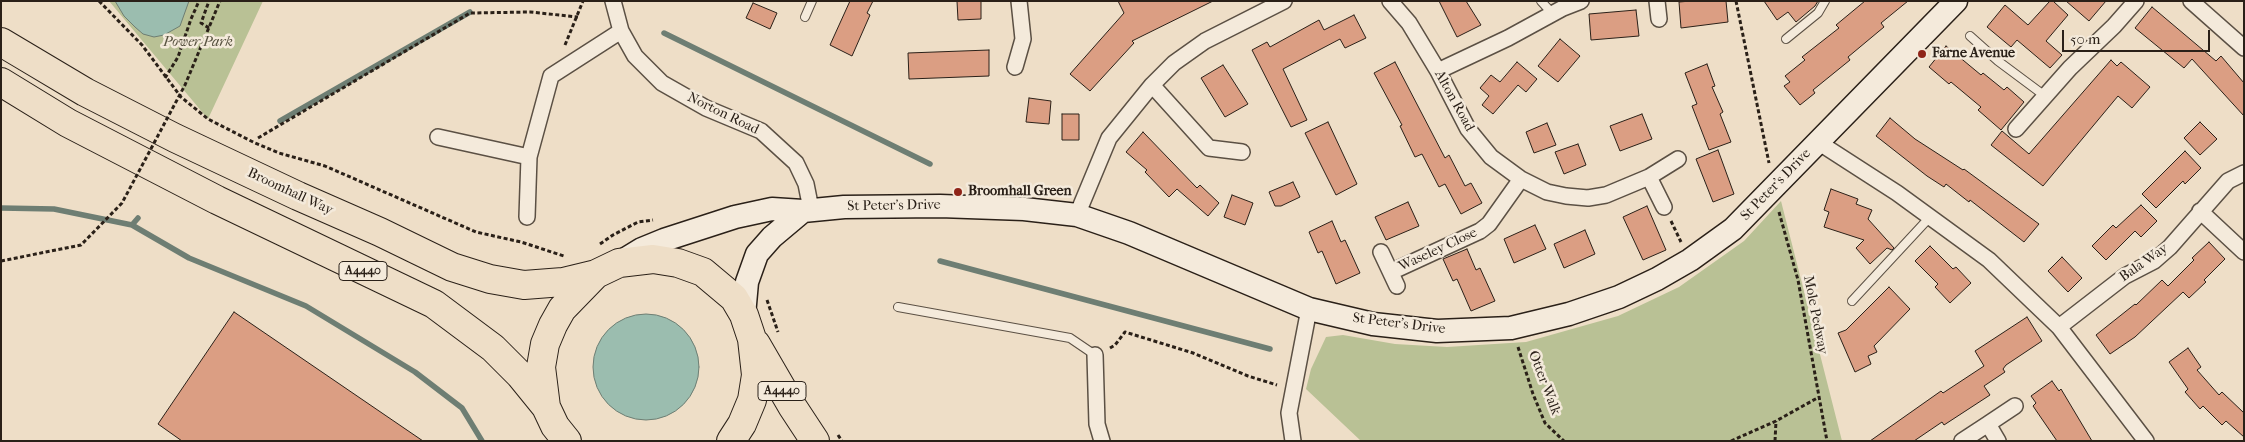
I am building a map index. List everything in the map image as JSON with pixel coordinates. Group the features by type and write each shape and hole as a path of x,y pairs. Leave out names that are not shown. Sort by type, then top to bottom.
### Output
{"highway":[{"name":"Broomhall Way","path":"1,42 86,92 175,138 452,267 490,279 524,285 563,282 607,269 653,259 678,263 703,272 734,298 748,327"},
{"name":"A4440","path":"1,82 68,123 217,200 434,304 493,348 520,375 557,429"},
{"path":"557,429 541,367 545,344 562,309 607,269"},
{"path":"731,441 742,424 752,400 756,374 748,327"},
{"name":"A4440","path":"748,327 792,406 826,437"}],"street":[{"name":"Norton Road","path":"613,1 621,31 635,56 662,83 706,108 761,131 796,163 806,184 807,210"},
{"path":"1015,67 1023,39 1020,1"},
{"path":"1077,215 1109,138 1152,85 1174,63 1193,48 1268,4 1284,1"},
{"name":"Alton Road","path":"1390,1 1409,23 1438,71 1468,129 1491,157 1521,179 1547,192 1588,198 1606,195 1649,176 1678,159"},
{"path":"1438,71 1508,38 1552,13 1581,1"},
{"path":"1657,1 1658,19"},
{"name":"St Peter's Drive","path":"607,269 642,249 735,217 772,209 807,210 940,206 1024,209 1077,215 1129,233 1309,309 1374,324 1437,331 1511,328 1569,314 1619,297 1657,279 1690,260 1732,229 1956,1"},
{"path":"2016,129 2070,68 2114,26 2136,1"},
{"path":"2191,1 2244,48"},
{"path":"527,217 530,157 551,76 621,31"},
{"path":"1152,85 1209,148 1242,152"},
{"path":"438,137 530,157"},
{"path":"1818,142 1897,193 1989,260 2060,327 2143,440"},
{"name":"Bala Way","path":"2060,327 2125,276 2154,260 2170,247 2200,211 2228,182 2244,173"},
{"path":"1649,176 1664,207"},
{"name":"Waseley Close","path":"1391,272 1480,231 1489,224 1521,179"},
{"path":"748,327 747,282 758,254 772,236 807,210"},
{"path":"2200,211 2244,252"},
{"name":"Waseley Close","path":"1381,252 1397,286"},
{"path":"1294,441 1290,413 1292,390 1309,309"},
{"path":"1095,355 1097,424 1102,441"},
{"path":"1962,441 2015,406"},
{"path":"1988,424 1998,441"}],"lane":[{"path":"805,17 812,1"},
{"path":"1540,1 1552,13"},
{"path":"1786,39 1818,13 1824,1"},
{"path":"1970,36 1998,61 2045,96"},
{"path":"1852,301 1930,217"},
{"path":"898,307 1070,338 1095,355"}],"path":[{"path":"98,1 142,45 165,78 182,97 208,119 255,143 279,153 325,166 476,232 521,242 562,257 570,254"},
{"path":"165,78 178,57 191,18 199,1"},
{"path":"209,1 201,23 209,28"},
{"path":"1,261 81,245 122,203 185,85 220,1"},
{"path":"551,76 578,17 583,1"},
{"path":"1736,1 1770,168"},
{"path":"255,143 258,138 470,13 530,12 578,17"},
{"name":"Mole Pedway","path":"1780,203 1778,211 1798,280 1827,441"},
{"path":"1664,207 1684,247"},
{"path":"596,248 613,235 638,222 657,220"},
{"path":"767,299 781,341"},
{"name":"Otter Walk","path":"1511,328 1533,394 1545,423 1564,441"},
{"path":"1095,355 1115,345 1125,332 1193,353 1248,376 1292,390"},
{"path":"1731,441 1776,421 1819,397"},
{"path":"1775,441 1776,421"},
{"path":"826,437 842,441"}],"green space":[{"name":"Power Park","path":"109,1 263,1 208,119"},
{"path":"1781,201 1842,441 1361,441 1306,389 1311,369 1326,337 1343,335 1395,344 1447,347 1526,342 1618,316 1679,287 1744,241"}],"shaded area":[{"path":"115,1 189,1 180,26 164,35 154,37 143,34 135,27 124,16"},
{"path":"646,314 666,318 683,330 695,347 699,367 695,387 683,404 666,416 646,420 626,416 609,404 597,387 593,367 597,347 609,330 626,318"}],"building":[{"path":"850,1 873,1 867,13 870,15 852,56 830,45"},
{"path":"957,1 981,1 981,19 958,20"},
{"path":"1118,1 1213,1 1132,41 1134,43 1090,91 1070,74 1124,13"},
{"path":"1439,1 1466,1 1481,25 1457,37"},
{"path":"1726,1 1728,22 1681,28 1679,2"},
{"path":"1764,1 1818,1 1815,6 1796,22 1788,12 1777,20"},
{"path":"1865,1 1908,1 1881,23 1884,27 1848,57 1850,60 1813,90 1815,93 1800,105 1784,86 1790,82 1785,76 1805,60 1802,57 1839,28 1836,25"},
{"path":"2050,1 2053,1 2068,15 2046,41 2062,55 2050,68 2017,40 2011,47 1987,27 2005,5 2028,25"},
{"path":"2066,1 2106,1 2089,21"},
{"path":"753,3 777,13 770,29 746,18"},
{"path":"2152,7 2216,61 2221,56 2244,83 2244,116 2192,59 2184,68 2135,28"},
{"path":"1636,10 1639,36 1591,40 1589,14"},
{"path":"1354,15 1366,38 1345,48 1340,39 1283,69 1307,120 1291,127 1252,50 1267,42 1270,47 1319,20 1324,30"},
{"path":"1560,39 1580,56 1558,82 1538,66"},
{"path":"1946,46 1981,75 1983,73 2004,90 2007,87 2024,102 2001,130 1978,110 1981,107 1951,82 1949,84 1929,67"},
{"path":"989,50 989,76 909,79 908,53"},
{"path":"2111,60 2117,66 2121,62 2150,87 2132,108 2118,96 2043,186 1991,145 2002,131 2029,154"},
{"path":"1395,62 1445,158 1449,155 1465,186 1471,183 1482,203 1461,214 1445,184 1439,187 1422,154 1415,157 1400,126 1402,125 1374,73"},
{"path":"1517,62 1537,79 1526,92 1518,85 1493,114 1482,105 1489,96 1480,88 1491,75 1500,82"},
{"path":"1707,64 1715,86 1712,87 1723,112 1720,114 1731,142 1709,150 1692,106 1697,104 1685,73"},
{"path":"1223,65 1248,104 1225,117 1201,78"},
{"path":"1029,98 1051,101 1049,124 1026,122"},
{"path":"1062,114 1079,114 1079,140 1062,140"},
{"path":"1642,114 1652,139 1620,151 1610,126"},
{"path":"1890,118 1915,139 1964,169 2039,224 2024,242 1970,200 1969,202 1946,184 1944,187 1927,176 1876,136"},
{"path":"1328,122 1357,184 1336,195 1305,133"},
{"path":"2200,122 2217,139 2200,155 2184,138"},
{"path":"1547,123 1556,145 1534,153 1526,132"},
{"path":"1143,132 1197,188 1200,185 1219,203 1208,216 1177,189 1169,197 1145,172 1147,170 1126,152"},
{"path":"1578,144 1586,165 1564,174 1555,152"},
{"path":"1718,150 1734,194 1713,202 1696,159"},
{"path":"2185,151 2201,168 2185,184 2183,181 2156,208 2142,194"},
{"path":"1293,182 1300,197 1281,206 1275,206 1269,192"},
{"path":"1831,189 1858,199 1856,204 1872,210 1868,219 1894,248 1892,250 1887,248 1870,264 1856,248 1864,240 1824,227 1829,212 1824,210"},
{"path":"1232,195 1253,203 1245,225 1224,217"},
{"path":"1408,202 1419,226 1386,240 1375,217"},
{"path":"2141,205 2157,221 2141,237 2135,231 2106,260 2092,246 2113,225 2116,228"},
{"path":"1647,206 1666,250 1643,260 1623,217"},
{"path":"1332,221 1341,242 1345,240 1360,273 1336,284 1322,251 1318,253 1309,232"},
{"path":"1535,225 1546,249 1514,263 1504,239"},
{"path":"1585,230 1595,254 1564,268 1554,244"},
{"path":"2209,242 2225,259 2204,280 2206,282 2189,298 2183,292 2135,337 2110,354 2096,335 2136,305 2162,280 2168,286 2194,260 2192,258"},
{"path":"1930,246 1953,269 1956,267 1971,283 1950,303 1935,287 1938,284 1915,261"},
{"path":"1467,249 1476,270 1480,268 1495,301 1471,311 1457,279 1453,281 1443,259"},
{"path":"2062,257 2082,278 2068,292 2048,271"},
{"path":"1889,287 1910,309 1874,346 1877,352 1868,356 1871,364 1855,372 1838,333 1846,330"},
{"path":"234,312 423,441 182,441 158,424"},
{"path":"2027,317 2042,341 2006,365 2003,369 2005,372 1984,386 1990,395 1944,425 1942,422 1914,441 1870,441 1941,391 1943,393 1984,366 1975,351"},
{"path":"2188,348 2201,367 2197,370 2219,395 2222,392 2244,413 2244,437 2226,421 2222,425 2203,406 2200,409 2185,392 2188,389 2169,362"},
{"path":"2052,381 2059,391 2061,389 2092,441 2057,441 2033,406 2036,403 2031,396"}],"waterway":[{"path":"280,121 470,12"},
{"path":"664,33 930,164"},
{"path":"1,208 54,209 132,225 189,258 306,306 415,372 462,408 482,441"},
{"path":"132,225 138,218"},
{"path":"940,261 1270,349"}],"place":[{"name":"Farne Avenue","path":"1922,54"},
{"name":"Broomhall Green","path":"958,192"}]}
